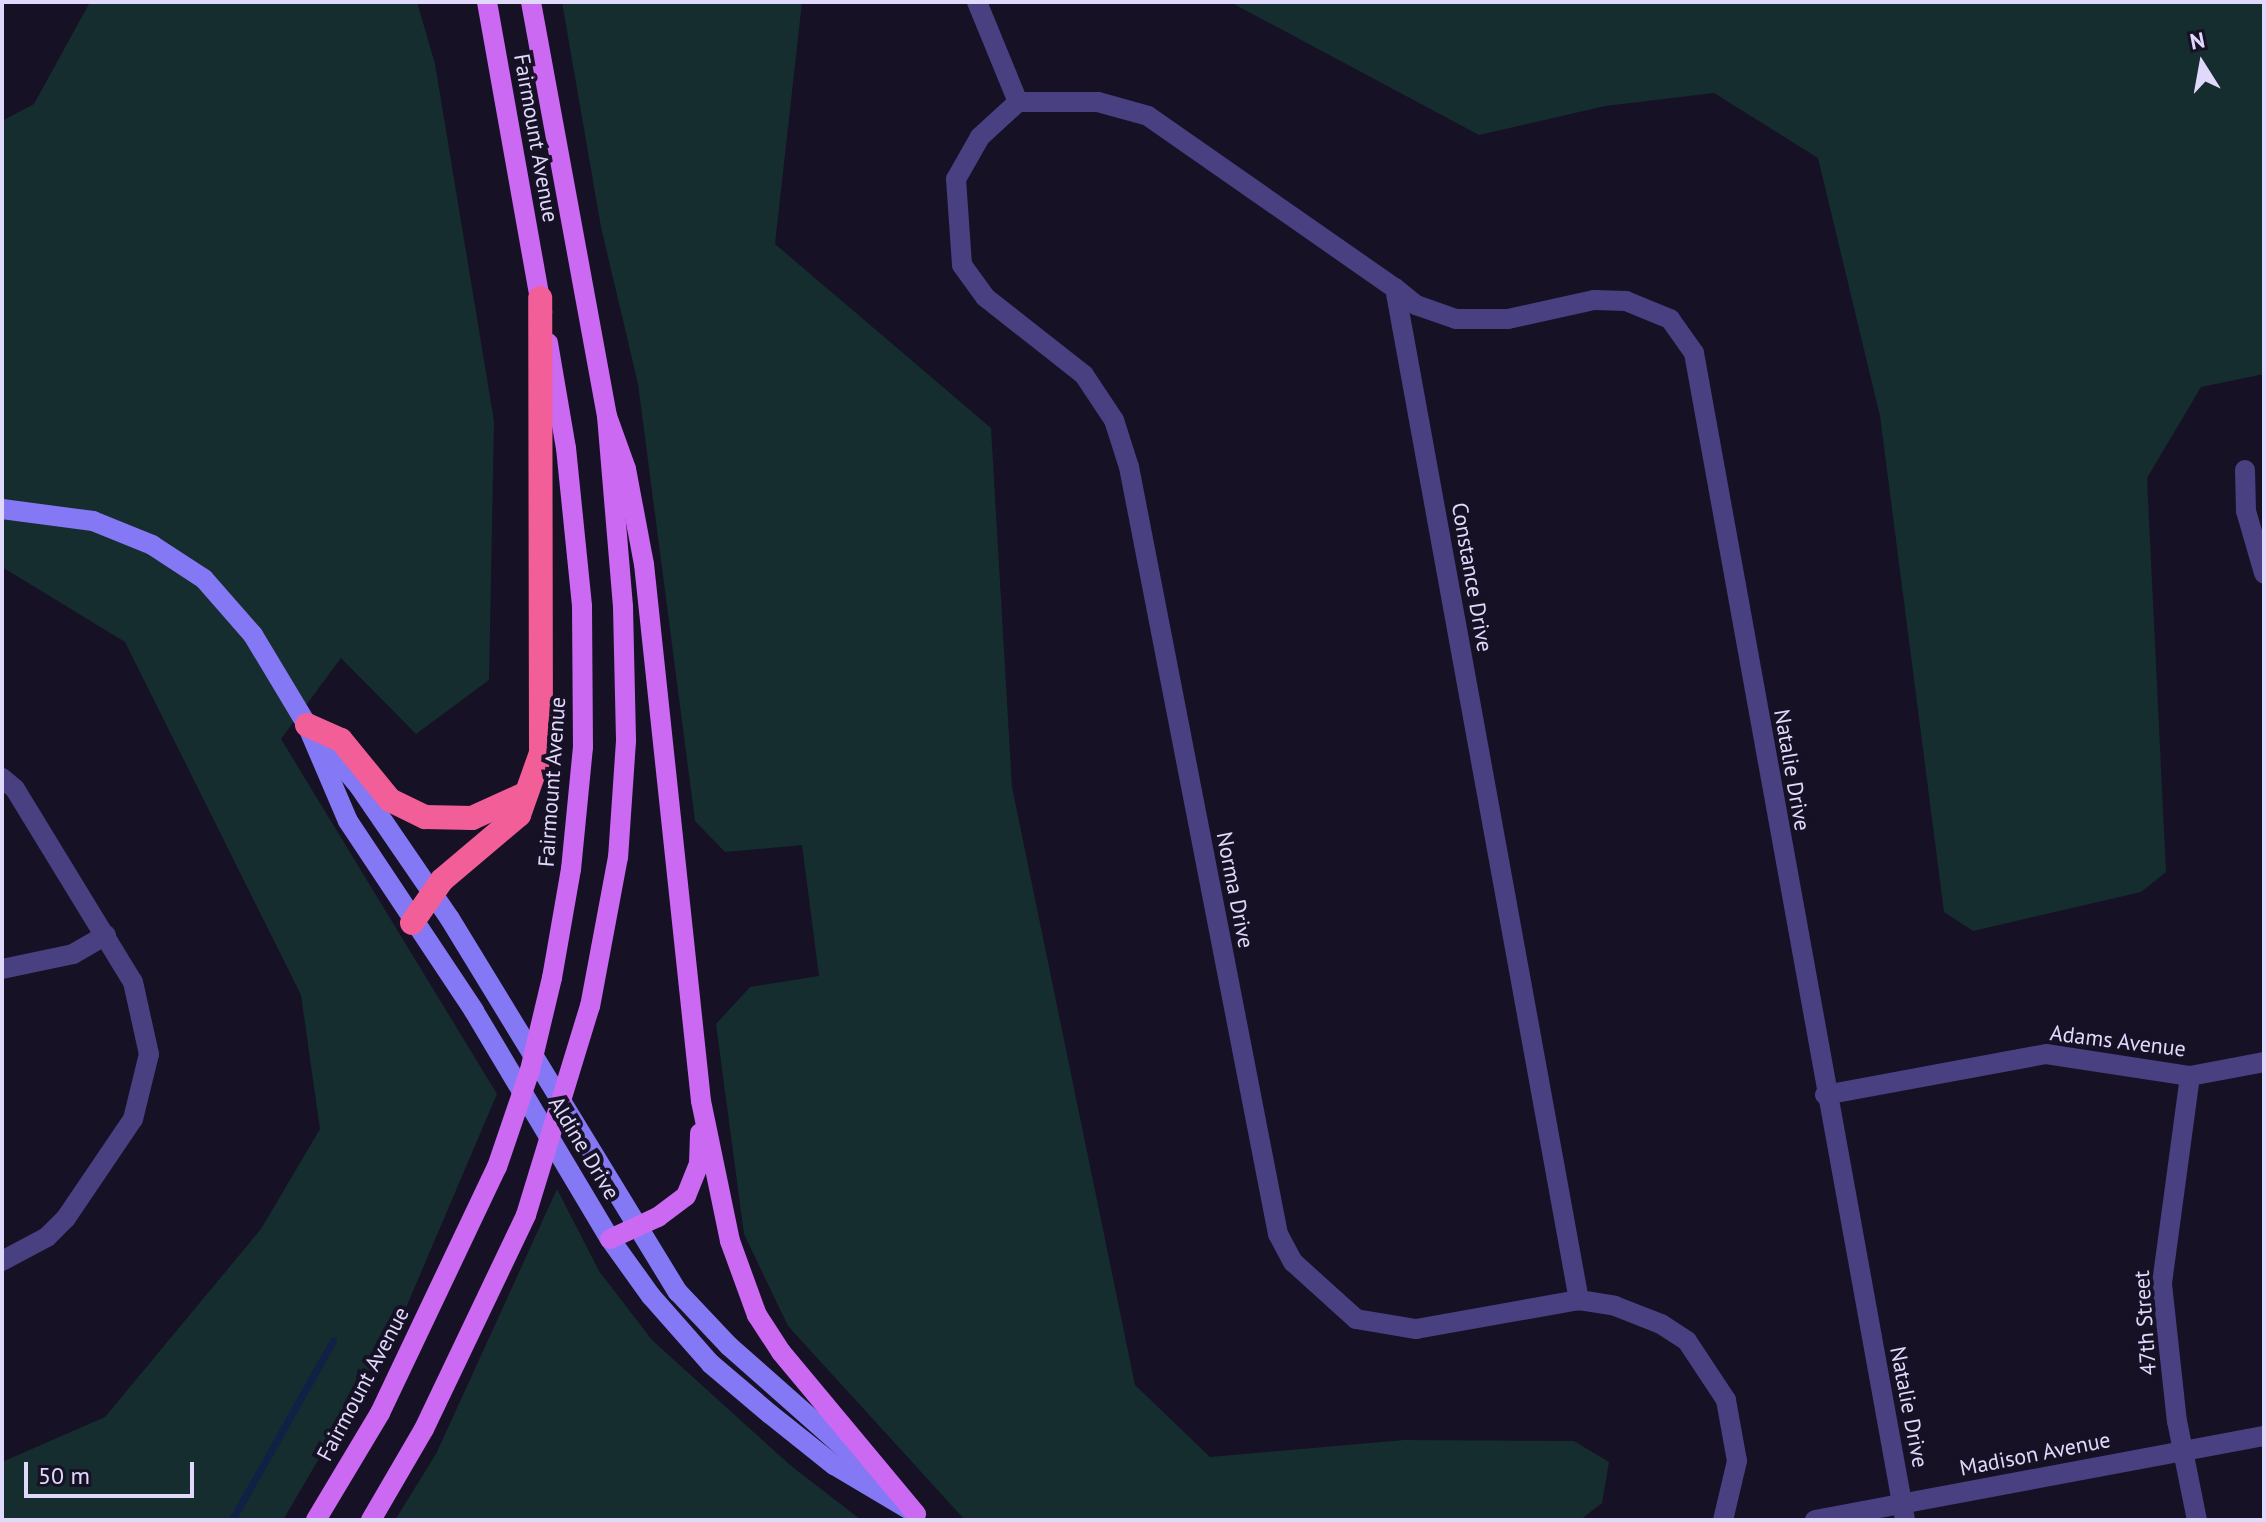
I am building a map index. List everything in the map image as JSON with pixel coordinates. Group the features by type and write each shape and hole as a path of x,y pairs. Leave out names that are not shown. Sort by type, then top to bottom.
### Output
{"highway":[{"path":"412,923 442,880 509,825 535,774 544,732 540,298"},
{"path":"307,725 341,740 390,800 425,817 472,818 525,794"}],"main road":[{"name":"Fairmount Avenue","path":"316,1520 380,1413 497,1167 530,1070 552,978 571,869 583,747 582,606 566,448 487,2"},
{"name":"Fairmount Avenue","path":"371,1520 424,1429 526,1215 590,1006 618,857 626,741 623,607 607,416 531,2"},
{"path":"607,416 626,469 644,564 701,1101 730,1241 757,1315 781,1352 919,1517"},
{"name":"Aldine Drive","path":"2,509 93,521 152,545 204,579 253,635 307,725 348,821 412,923 474,1011 610,1239 658,1305 711,1364 834,1465 919,1517"},
{"name":"Aldine Drive","path":"307,725 359,786 432,894 636,1227 706,1324 919,1517"},
{"path":"610,1239 673,1206 694,1182 701,1101"}],"street":[{"path":"977,2 1018,102 1098,102 1148,116 1395,288"},
{"name":"Norma Drive","path":"1018,102 980,137 956,179 962,265 985,297 1084,375 1114,420 1129,467 1278,1234 1293,1262 1356,1319 1416,1329 1579,1300 1615,1306 1661,1324 1687,1341 1726,1400 1737,1461 1723,1520"},
{"name":"Natalie Drive","path":"1395,288 1416,305 1456,319 1508,319 1594,300 1626,301 1670,319 1694,353 1825,1095 1904,1512"},
{"name":"Constance Drive","path":"1395,288 1579,1300"},
{"path":"2245,470 2246,511 2264,573"},
{"path":"2,778 15,789 106,935 133,982 146,1023 145,1086 133,1119 66,1218 47,1237 2,1261"},
{"path":"2,969 73,954 106,935"},
{"name":"Adams Avenue","path":"1825,1095 2046,1054 2190,1076 2264,1062"},
{"name":"47th Street","path":"2190,1076 2162,1284 2183,1451 2197,1520"},
{"name":"Madison Avenue","path":"1815,1520 1904,1512 2264,1436"}],"green space":[{"path":"90,2 417,2 435,64 494,421 489,680 416,734 341,658 281,739 497,1094 402,1317 283,1520 2,1520 2,1462 105,1417 261,1229 320,1129 301,995 125,642 2,567 2,121 34,104"},
{"path":"562,2 802,2 775,244 991,428 1012,787 1135,1385 1210,1457 1404,1440 1574,1441 1609,1462 1602,1503 1580,1520 965,1520 788,1326 744,1234 716,1024 750,987 819,976 802,845 725,852 695,821 638,384 601,227"},
{"path":"1230,2 2264,2 2264,374 2201,387 2147,478 2166,872 2141,892 1973,931 1944,912 1880,416 1818,158 1714,93 1605,106 1479,135"},
{"path":"557,1189 599,1271 652,1340 790,1465 861,1520 395,1520 436,1454"}],"waterway":[{"path":"232,1520 333,1341"}]}
